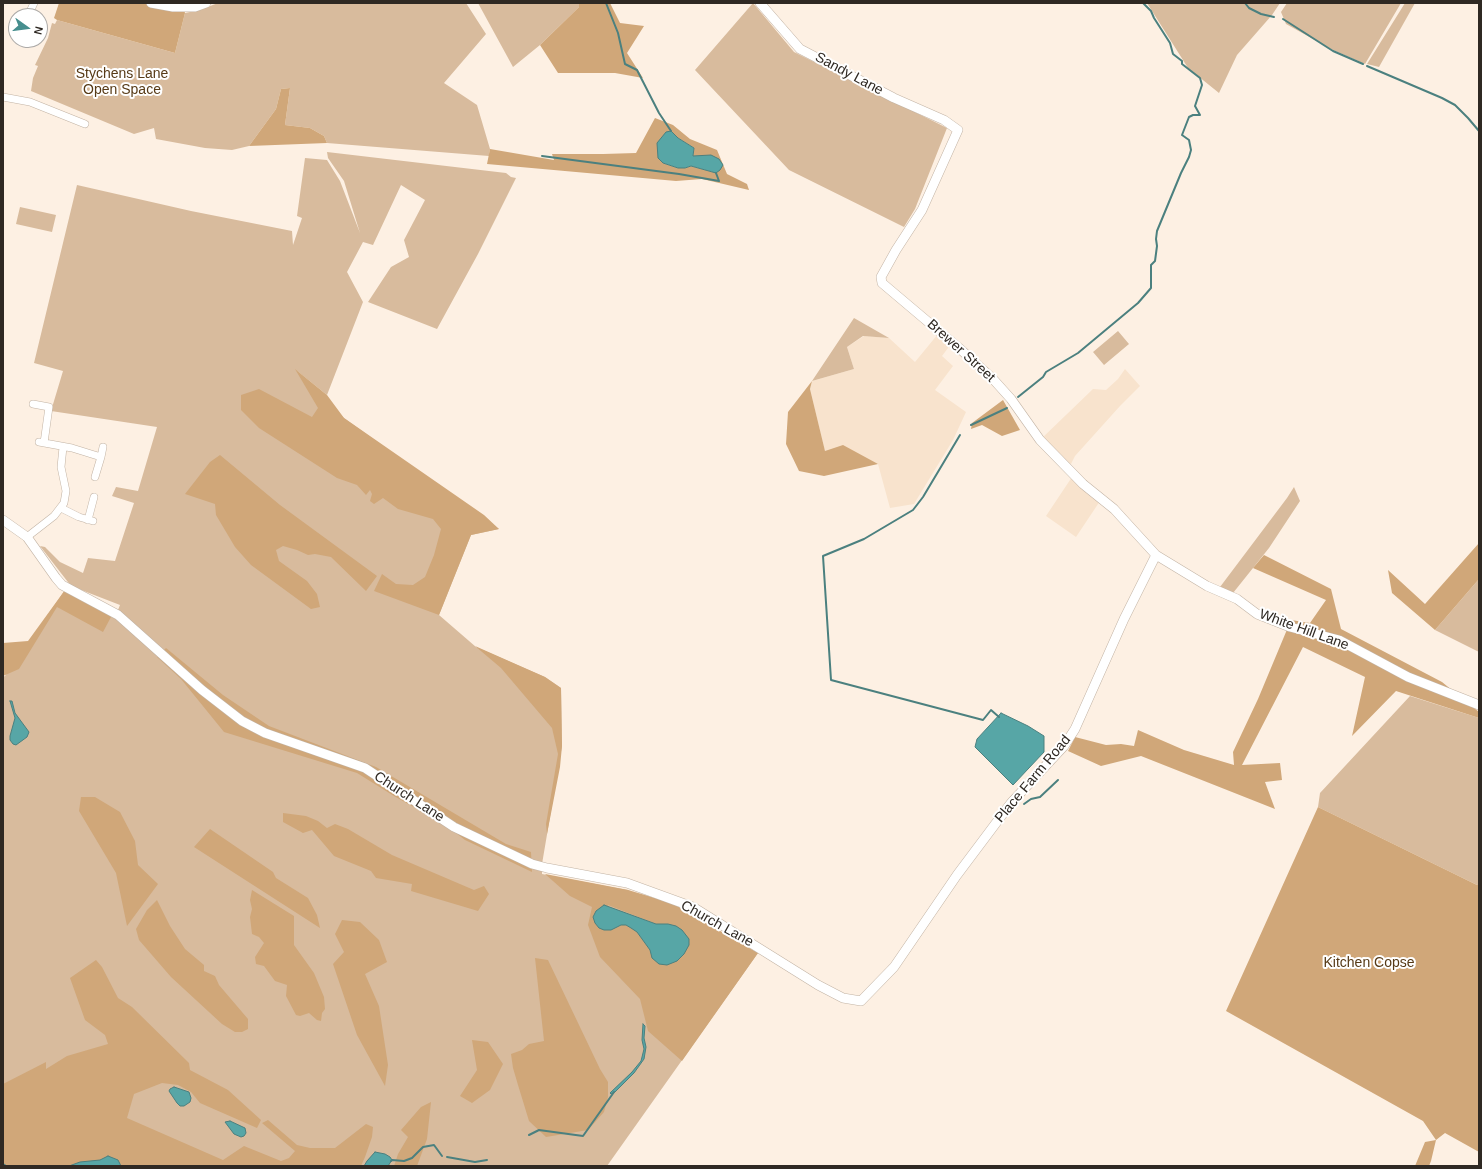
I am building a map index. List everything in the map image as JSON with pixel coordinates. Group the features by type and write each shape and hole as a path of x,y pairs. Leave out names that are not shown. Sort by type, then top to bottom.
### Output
{"street":[{"path":"151,3 195,7 206,3"},
{"name":"Sandy Lane","path":"760,3 800,49 894,98 952,125"},
{"path":"3,97 30,102 85,124"},
{"name":"Brewer Street","path":"952,125 958,130 957,133 922,210 896,250 881,277 882,283 959,348 993,379 1011,399 1040,440 1063,465 1083,484 1114,509 1156,555"},
{"path":"33,404 49,407 41,442 101,457"},
{"path":"27,537 61,508 66,497 66,491 61,474 63,447"},
{"path":"95,477 103,447"},
{"path":"61,508 79,517 91,520 94,497"},
{"name":"Church Lane","path":"3,520 27,537 62,585 118,615 202,690 242,721 265,733 365,768 454,827 532,864 627,883 693,908 818,985 843,998 861,1001"},
{"name":"White Hill Lane","path":"1156,555 1207,586 1236,598 1257,614 1290,627 1339,640 1408,677 1479,705"},
{"name":"Place Farm Road","path":"861,1001 894,967 957,875 1011,803 1064,746 1075,729 1124,619 1156,555"}],"shaded area":[{"path":"938,334 951,344 942,356 953,366 935,390 966,412 953,440 914,504 890,508 878,464 825,452 810,389 812,381 854,369 847,347 864,336 889,338 915,362"},
{"path":"1125,369 1140,386 1075,456 1071,464 1065,462 1040,440 1093,389 1106,390 1118,379"},
{"path":"1072,477 1100,501 1076,537 1046,516"}],"green space":[{"path":"59,3 182,3 185,13 175,53 57,20 54,18"},
{"name":"Stychens Lane Open Space","path":"218,3 466,3 486,34 444,83 477,105 490,149 489,156 327,143 324,136 310,128 285,125 290,88 281,89 276,109 249,146 232,150 205,148 156,139 154,128 134,134 31,91 33,78 38,66 35,65 43,48 48,48 48,38 52,23 55,24 57,20 175,53 185,13 200,10"},
{"path":"478,3 579,3 579,7 540,45 513,67"},
{"path":"579,3 610,3 620,23 644,26 627,53 643,78 615,73 558,73 540,45 579,7"},
{"path":"753,3 794,52 947,128 915,209 904,227 789,170 695,70"},
{"path":"1147,3 1280,3 1272,15 1237,55 1219,93 1188,68"},
{"path":"1287,3 1401,3 1365,64 1333,50 1286,24 1281,12"},
{"path":"1405,3 1415,3 1379,67 1367,64"},
{"path":"290,88 285,125 310,128 324,136 327,143 249,146 276,109 281,89"},
{"path":"655,118 673,125 690,139 717,150 727,174 747,184 749,190 702,179 676,181 487,164 490,149 554,160 552,154 636,153","holes":["671,131 678,138 694,148 693,156 713,172 691,166 678,168 663,163"]},
{"path":"327,152 506,173 511,177 516,178 478,254 437,329 368,302 391,267 409,257 404,240 425,200 401,185 373,245 363,242 347,272 363,302 327,395 296,370 344,418 499,529 471,535 439,615 476,647 545,677 561,688 562,746 542,864 542,874 628,890 758,953 607,1166 237,1166 3,1096 3,677 65,590 118,610 120,605 71,586 40,546 45,547 60,562 83,573 88,558 115,561 134,503 112,496 116,487 138,491 157,427 51,411 63,371 34,363 77,185 191,211 292,231 293,245 302,218 297,216 305,158 327,160 340,181 360,233 344,181 328,158"},
{"path":"20,207 56,215 52,232 16,224"},
{"path":"854,318 889,338 863,336 847,347 854,369 812,381"},
{"path":"1118,331 1129,344 1104,365 1093,352"},
{"path":"295,369 327,395 344,418 484,515 499,529 471,535 439,615 374,591 382,574 396,584 413,585 425,577 434,555 441,529 433,519 398,509 383,498 374,504 370,501 372,494 370,490 366,495 357,485 337,478 259,428 241,410 241,395 259,389 312,417 318,408"},
{"path":"812,381 810,389 825,451 843,445 878,464 824,476 799,471 786,444 788,412"},
{"path":"1003,400 1020,430 1002,436 982,425 971,429 972,423"},
{"path":"220,455 280,505 377,576 366,591 331,557 315,554 308,555 283,546 276,550 279,561 307,581 317,594 320,607 311,609 251,565 235,547 216,515 215,504 185,494 210,462"},
{"path":"1294,487 1300,501 1269,548 1233,593 1220,587 1287,498"},
{"path":"1479,543 1479,579 1435,630 1392,593 1388,570 1425,604"},
{"path":"1264,555 1331,589 1341,629 1442,682 1479,712 1479,718 1396,691 1352,736 1365,677 1303,647 1242,765 1280,763 1282,780 1265,782 1275,809 1141,756 1101,766 1068,751 1075,737 1106,745 1121,744 1134,746 1138,730 1184,750 1234,765 1233,752 1258,699 1291,620 1310,623 1326,600 1253,568"},
{"path":"1479,579 1479,652 1435,630"},
{"path":"65,590 104,611 111,617 103,632 57,607 19,669 3,676 3,643 28,641"},
{"path":"475,646 545,677 561,688 562,746 560,767 547,834 546,824 558,754 552,728 501,668"},
{"path":"166,648 223,695 269,726 376,767 506,844 531,852 532,872 465,840 447,826 357,773 224,732 181,679 157,657"},
{"path":"1410,696 1479,718 1479,885 1318,807 1320,793"},
{"path":"81,797 95,797 120,812 135,841 138,865 158,884 127,926 116,873 79,811"},
{"name":"Kitchen Copse","path":"1318,807 1479,885 1479,1152 1445,1133 1436,1140 1423,1121 1226,1011"},
{"path":"283,813 306,816 318,821 327,828 335,824 348,829 392,855 474,890 484,886 489,894 478,911 411,891 412,884 376,878 371,871 334,856 312,830 303,833 283,822"},
{"path":"210,829 273,872 276,878 308,898 317,915 320,928 194,847"},
{"path":"545,874 628,890 672,903 758,953 682,1061 648,1031 640,999 600,957 588,925 592,907 570,896","holes":["608,905 656,924 668,924 652,958 650,950 637,932 626,925 621,925 615,928"]},
{"path":"252,890 294,916 294,945 314,973 324,997 325,1009 322,1013 321,1021 317,1020 309,1013 300,1016 296,1015 286,996 287,985 275,981 264,966 256,964 255,957 264,943 259,937 252,934 250,917 252,909 250,900"},
{"path":"157,900 170,926 185,949 204,965 204,971 215,976 219,985 248,1019 248,1029 242,1032 235,1032 222,1024 171,977 139,940 136,929 147,910"},
{"path":"342,920 360,922 379,940 387,962 365,974 379,1006 388,1065 385,1086 357,1035 333,964 344,952 335,934"},
{"path":"535,958 548,960 600,1069 608,1082 608,1097 604,1112 588,1130 546,1137 529,1121 513,1068 511,1054 522,1050 529,1044 544,1041"},
{"path":"96,960 102,967 118,998 132,1007 189,1063 190,1070 228,1090 261,1120 257,1128 200,1103 191,1092 178,1085 162,1083 134,1094 127,1118 223,1160 244,1146 281,1161 289,1158 295,1151 262,1123 268,1120 297,1145 310,1148 335,1148 366,1124 373,1127 372,1137 361,1166 3,1166 3,1084 46,1062 46,1069 67,1056 108,1044 105,1035 85,1020 70,978"},
{"path":"472,1040 488,1042 503,1064 490,1090 472,1103 460,1096 477,1070"},
{"path":"431,1102 427,1139 417,1166 394,1166 398,1154 408,1137 401,1130 421,1107"},
{"path":"1436,1140 1429,1166 1415,1166 1425,1142"}],"water":[{"path":"671,131 678,138 694,148 693,156 711,155 719,159 723,165 720,170 716,173 691,166 678,168 663,163 658,158 657,143 666,132"},
{"path":"10,701 12,701 15,713 29,732 27,737 16,745 10,740 15,718"},
{"path":"1001,713 1028,726 1044,736 1044,752 1013,785 975,747 977,739"},
{"path":"604,905 656,924 676,926 682,930 689,939 689,945 684,954 677,961 667,965 659,964 652,958 650,950 637,932 626,925 621,925 611,930 599,928 593,917 596,911"},
{"path":"643,1024 645,1026 644,1038 646,1047 644,1059 634,1073 615,1092 611,1094 610,1093 641,1061 644,1049 642,1040"},
{"path":"174,1087 189,1092 191,1098 190,1102 184,1106 180,1106 169,1091"},
{"path":"230,1121 245,1128 246,1133 244,1136 241,1137 234,1134 225,1122"},
{"path":"375,1152 385,1154 390,1157 392,1160 388,1166 364,1166"},
{"path":"108,1156 118,1160 121,1166 69,1166 80,1162 100,1160"}],"waterway":[{"path":"606,3 618,33 625,64 637,70 659,113 671,131"},
{"path":"1018,397 1043,377 1046,372 1078,353 1138,303 1151,288 1151,265 1155,261 1157,231 1189,157 1191,150 1189,140 1182,135 1189,117 1193,115 1200,115 1195,106 1202,85 1200,78 1182,64 1182,61 1173,54 1170,43 1151,11 1143,3"},
{"path":"1245,3 1249,8 1261,14 1274,17"},
{"path":"1283,19 1333,51 1363,64"},
{"path":"1367,66 1455,105 1479,131"},
{"path":"542,156 679,174 719,181 716,173"},
{"path":"971,425 1007,408"},
{"path":"960,435 923,497 913,510 864,539 823,556 831,680 983,720 991,710 999,717"},
{"path":"1024,804 1031,799 1040,797 1058,780"},
{"path":"529,1135 539,1130 583,1136 614,1092"},
{"path":"391,1161 404,1161 412,1158 423,1147 434,1145 442,1156"},
{"path":"447,1157 475,1162 487,1160"}]}
